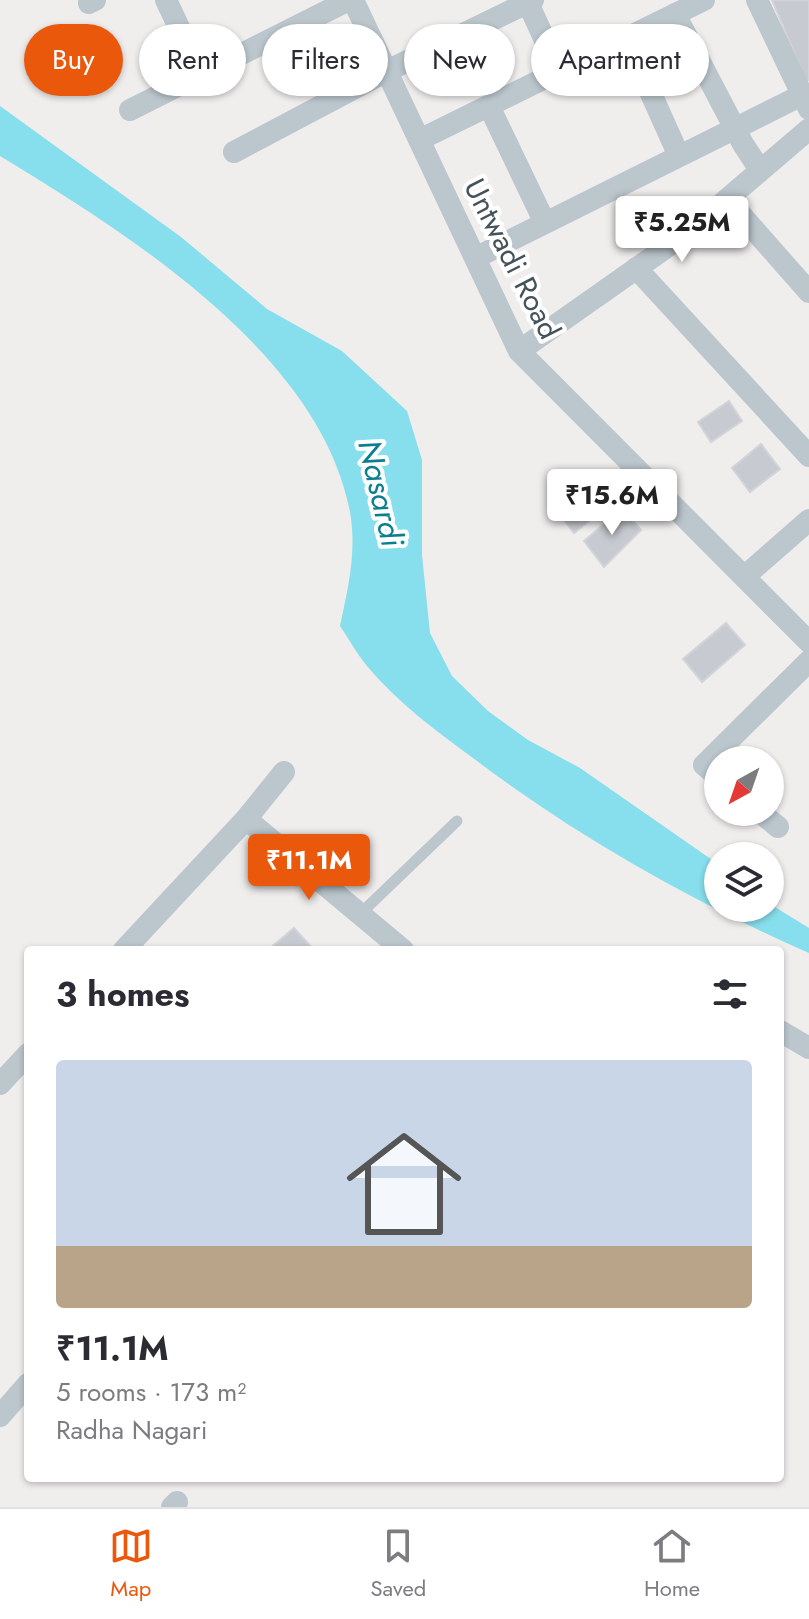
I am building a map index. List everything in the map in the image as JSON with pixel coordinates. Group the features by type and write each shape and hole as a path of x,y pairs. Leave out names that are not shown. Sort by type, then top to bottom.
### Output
{"street":[{"path":"166,0 177,24"},
{"path":"655,24 704,0"},
{"path":"475,258 735,129 806,102 757,0"},
{"path":"388,71 530,1 540,24"},
{"path":"246,53 358,2"},
{"name":"Untwadi Road","path":"358,2 367,24"},
{"path":"675,14 760,170"},
{"name":"Untwadi Road","path":"388,73 519,351 809,642"},
{"path":"419,140 531,85"},
{"path":"130,110 158,96"},
{"path":"234,152 340,96"},
{"path":"652,96 679,156"},
{"path":"489,106 545,223"},
{"path":"519,351 727,199 809,129"},
{"path":"727,199 809,292"},
{"path":"636,268 809,456"},
{"path":"744,577 809,520"},
{"path":"723,746 809,661"},
{"path":"128,946 246,819 284,772"},
{"path":"246,819 398,946"},
{"path":"784,1033 809,1048"},
{"path":"0,1084 24,1058"},
{"path":"0,1416 24,1389"}],"lane":[{"path":"360,914 457,821"}],"water":[{"name":"Nasardi","path":"0,106 181,237 267,309 342,351 407,411 422,460 422,555 430,633 452,676 488,711 528,740 580,768 704,854 704,903 593,840 512,787 404,704 379,679 340,626 352,555 350,512 332,454 301,400 260,350 212,304 159,261 0,156"},
{"path":"784,913 809,928 809,953 742,922 784,922"}],"building":[{"path":"772,0 809,0 809,80 806,81"},
{"path":"729,401 742,421 711,442 698,422"},
{"path":"761,444 780,469 750,492 732,468"},
{"path":"588,479 608,506 574,533 554,507"},
{"path":"622,509 641,530 604,567 584,541"},
{"path":"726,623 745,645 702,682 683,659"},
{"path":"294,928 310,946 273,946"}]}
